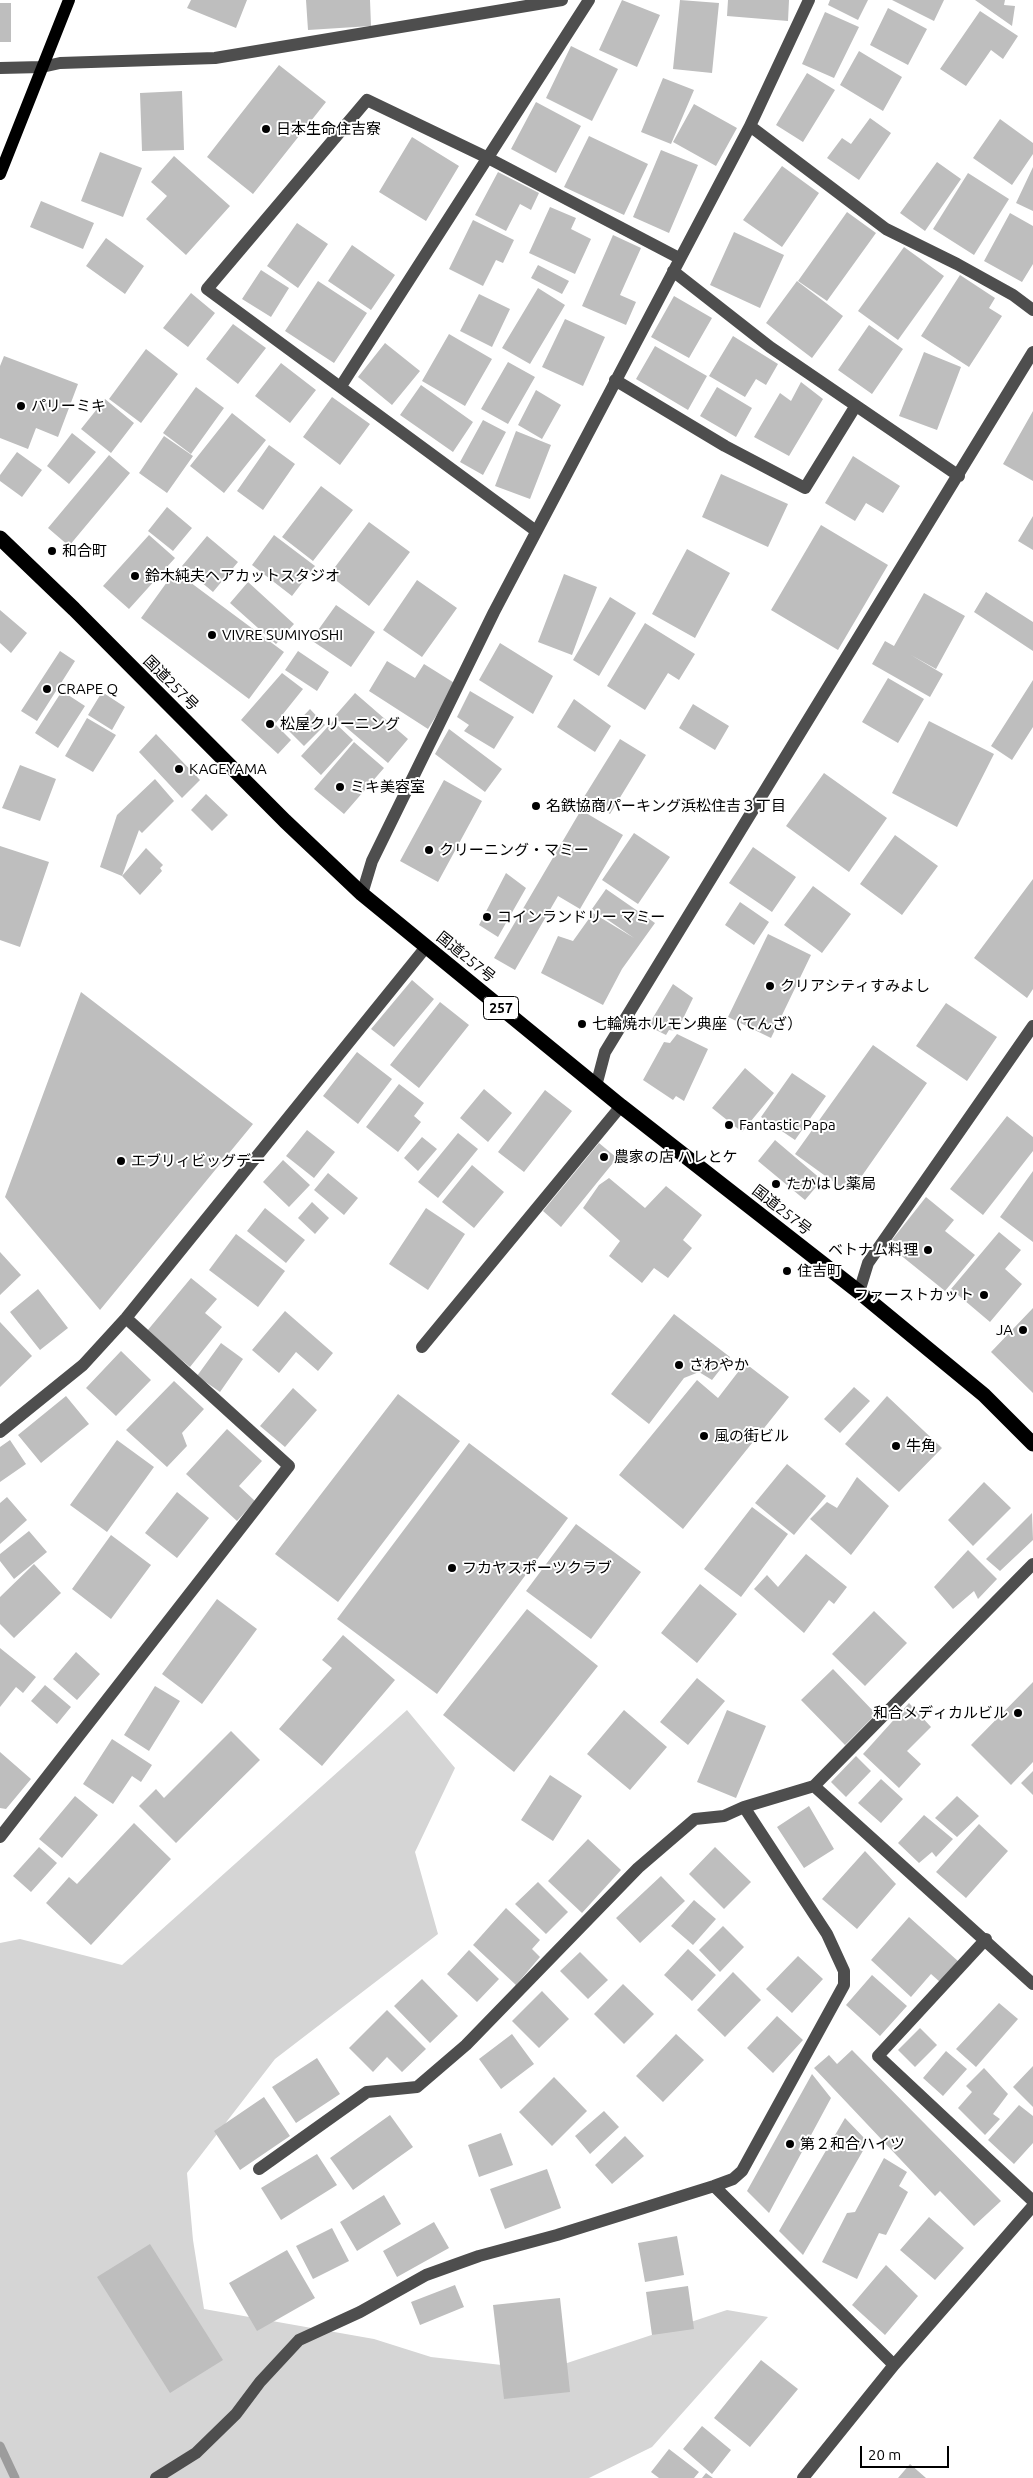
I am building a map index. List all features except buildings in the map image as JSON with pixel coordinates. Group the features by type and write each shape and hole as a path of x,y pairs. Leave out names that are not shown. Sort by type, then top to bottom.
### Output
{"highway":[{"name":"国道257号","path":"0,538 74,609 284,821 362,894 620,1106 859,1292 984,1395 1033,1444"}],"main road":[{"path":"0,174 69,0"}],"street":[{"path":"0,68 42,68 60,63 215,58 562,0"},
{"path":"342,386 589,0"},
{"path":"362,894 376,852 494,612 750,126 808,0"},
{"path":"536,532 342,386 207,289 367,100 488,158 679,258"},
{"path":"750,126 886,229 957,264 1013,295 1033,310"},
{"path":"673,271 770,347 855,407 959,476"},
{"path":"596,1086 604,1052 752,814 866,623 959,476 1033,352"},
{"path":"616,380 725,446 805,488 855,407"},
{"path":"2,1427 83,1364 126,1318 426,947"},
{"path":"859,1292 868,1263 1033,1026"},
{"path":"422,1347 620,1106"},
{"path":"0,1837 289,1466 126,1318"},
{"path":"259,2169 366,2092 417,2086 466,2045 638,1868 695,1819 724,1816 744,1807 814,1786 1033,1564"},
{"path":"814,1786 986,1939 1033,1984"},
{"path":"156,2478 196,2453 236,2414 260,2382 299,2340 360,2312 426,2274 479,2256 557,2235 714,2186 733,2179 742,2171 844,1985 844,1971 827,1934 744,1807"},
{"path":"986,1939 878,2056 1033,2201"},
{"path":"714,2186 894,2365"},
{"path":"803,2478 894,2365 1033,2206"}],"shaded area":[{"path":"407,1710 455,1768 415,1852 438,1934 275,2059 187,2173 193,2240 204,2309 374,2339 431,2357 546,2370 727,2310 768,2317 652,2447 589,2478 0,2478 0,1943 20,1939 122,1965"}],"waterway":[{"path":"0,2446 15,2478"}],"place":[{"name":"日本生命住吉寮","path":"266,129"},
{"name":"パリーミキ","path":"21,406"},
{"name":"和合町","path":"52,551"},
{"name":"鈴木純夫ヘアカットスタジオ","path":"135,576"},
{"name":"VIVRE SUMIYOSHI","path":"212,635"},
{"name":"CRAPE Q","path":"47,689"},
{"name":"松屋クリーニング","path":"270,724"},
{"name":"KAGEYAMA","path":"179,769"},
{"name":"ミキ美容室","path":"340,787"},
{"name":"名鉄協商パーキング浜松住吉３丁目","path":"536,806"},
{"name":"クリーニング・マミー","path":"429,850"},
{"name":"コインランドリー マミー","path":"487,917"},
{"name":"クリアシティすみよし","path":"770,986"},
{"name":"七輪焼ホルモン典座（てんざ）","path":"582,1024"},
{"name":"Fantastic Papa","path":"729,1125"},
{"name":"農家の店 ハレとケ","path":"604,1157"},
{"name":"エブリィビッグデー","path":"121,1161"},
{"name":"たかはし薬局","path":"776,1184"},
{"name":"ベトナム料理","path":"928,1250"},
{"name":"住吉町","path":"787,1271"},
{"name":"ファーストカット","path":"984,1295"},
{"name":"JA","path":"1023,1330"},
{"name":"さわやか","path":"679,1365"},
{"name":"風の街ビル","path":"704,1436"},
{"name":"牛角","path":"896,1446"},
{"name":"フカヤスポーツクラブ","path":"452,1568"},
{"name":"和合メディカルビル","path":"1018,1713"},
{"name":"第２和合ハイツ","path":"790,2144"}]}
